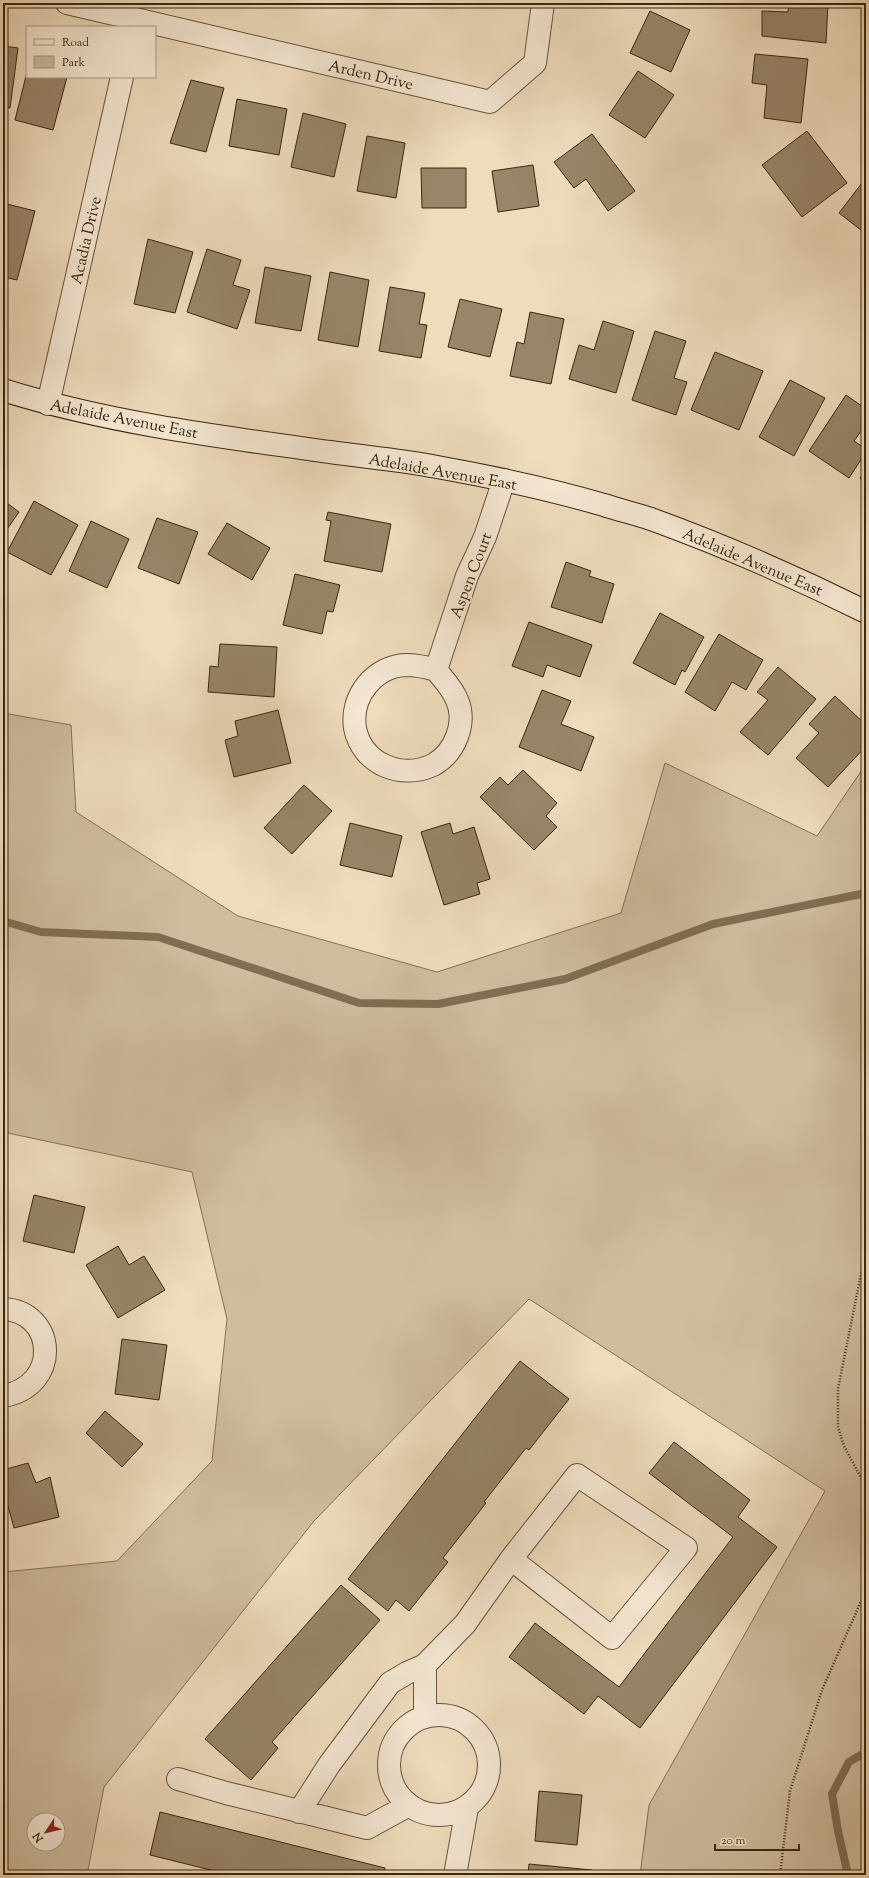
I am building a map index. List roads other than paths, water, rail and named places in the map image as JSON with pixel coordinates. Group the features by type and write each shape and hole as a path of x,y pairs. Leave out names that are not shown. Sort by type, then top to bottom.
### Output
{"street":[{"path":"66,3 136,16"},
{"name":"Arden Drive","path":"136,16 490,102 535,63 543,3"},
{"name":"Acadia Drive","path":"48,404 122,78"},
{"name":"Adelaide Avenue East","path":"3,390 48,404 210,436 435,466 504,480 575,497 649,519 739,554 866,612"},
{"name":"Aspen Court","path":"436,670 467,576 485,537 504,480"},
{"path":"405,665 422,666 436,670 450,686 458,701 461,718 458,735 451,750 438,762 407,772 389,768 373,759 362,745 355,728 355,710 361,692 372,678 388,669 405,665"},
{"path":"3,1309 11,1309 24,1314 35,1324 42,1336 45,1350 44,1364 38,1377 29,1387 16,1394 3,1396"},
{"path":"299,1812 329,1765 390,1683 425,1665 465,1624 511,1559 577,1475 686,1548 612,1638 511,1559"},
{"path":"425,1665 425,1717"},
{"path":"442,1715 460,1719 475,1730 485,1744 489,1762 488,1780 480,1795 467,1808 448,1815 427,1814 409,1805 399,1796 392,1783 389,1770 390,1756 394,1743 402,1732 412,1723 425,1717 442,1715"},
{"path":"178,1779 299,1812 367,1828 409,1805"},
{"path":"455,1875 467,1808"}],"waterway":[{"path":"3,921 41,932 158,937 359,1003 438,1004 565,979 713,924 866,893"},
{"path":"848,1875 838,1831 832,1794 849,1762 866,1752"}]}
